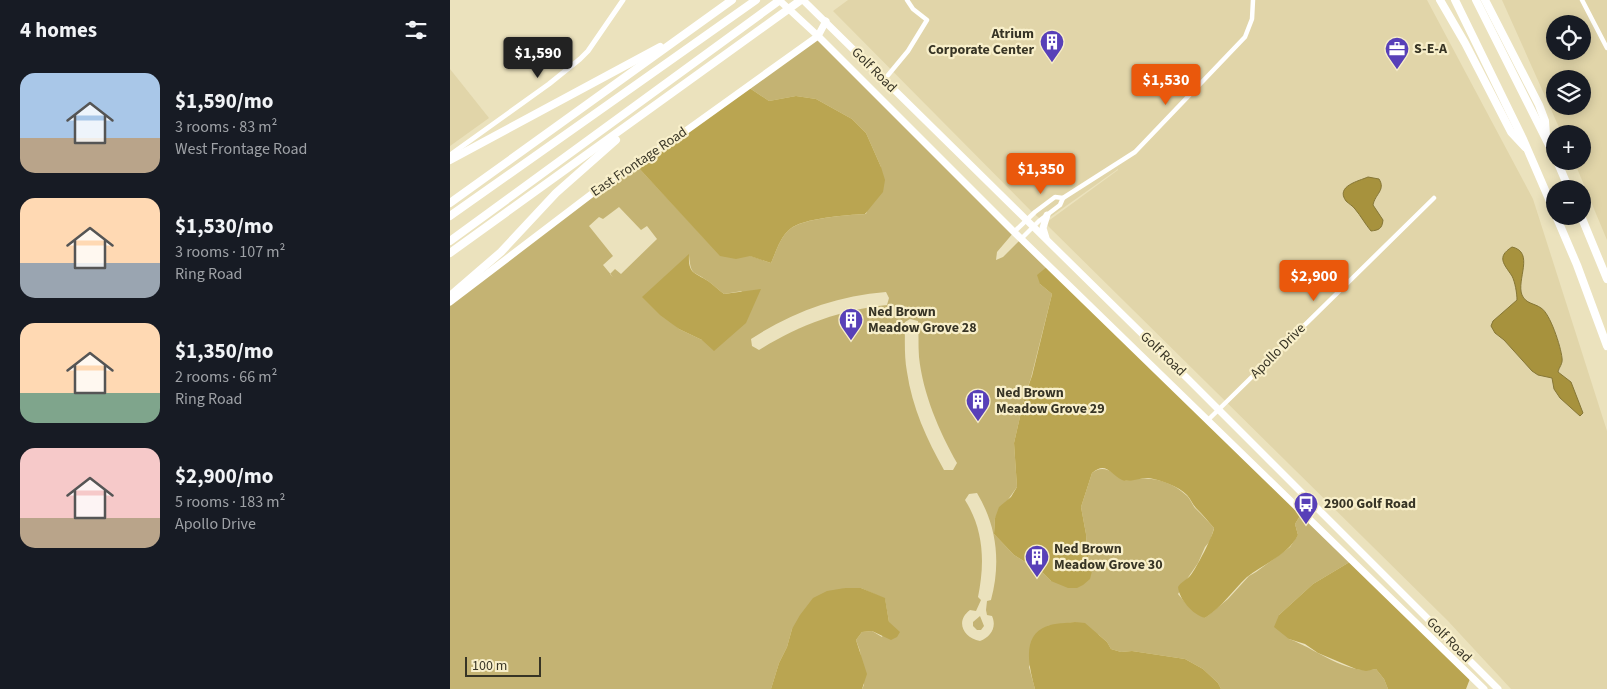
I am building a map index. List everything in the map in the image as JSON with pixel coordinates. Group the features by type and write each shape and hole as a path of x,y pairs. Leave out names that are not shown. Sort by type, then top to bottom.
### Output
{"highway":[{"path":"450,203 732,0"},
{"path":"450,241 780,0"},
{"path":"450,253 802,0"},
{"path":"1440,0 1465,43 1511,132 1530,152"},
{"path":"1455,0 1530,152 1546,191"},
{"path":"1476,0 1546,137"},
{"path":"1486,0 1545,120 1546,130"},
{"path":"450,216 755,1"},
{"path":"450,160 692,29"},
{"path":"450,296 501,252 556,192 645,114"},
{"path":"1560,225 1577,264 1607,346"},
{"path":"1585,225 1607,279"}],"main road":[{"name":"Golf Road","path":"780,0 1021,240 1484,689"},
{"name":"Golf Road","path":"802,0 826,21 1219,410 1498,689"},
{"name":"East Frontage Road","path":"450,302 606,183 680,135 818,36 826,21"},
{"path":"1046,239 1043,228 1047,215"}],"street":[{"path":"450,156 549,84 580,58 588,50 623,0"},
{"path":"884,80 908,51 927,20 913,9 907,0"},
{"path":"1021,240 1060,205 1063,198 1136,152 1245,37 1252,20 1253,0"},
{"path":"1582,0 1607,48"},
{"path":"1014,232 1055,197 1063,198"},
{"name":"Apollo Drive","path":"1208,420 1434,198"}],"shaded area":[{"path":"848,0 1427,0 1533,199 1607,431 1607,689 1511,689 1448,621 1031,211 833,11","holes":["1118,170 1047,222 1049,218"]},
{"path":"1502,0 1607,0 1607,240 1591,202 1591,180 1582,180 1578,170 1591,170 1591,125 1558,125 1553,115 1591,115 1591,70 1546,70 1546,98"},
{"path":"818,36 1014,232 997,252 996,260 1003,257 1021,239 1048,266 1040,284 1052,294 1014,443 1017,487 995,518 994,534 1014,555 1043,573 1051,581 1092,571 1087,552 1081,507 1092,473 1096,470 1105,469 1126,481 1150,479 1166,482 1187,496 1195,508 1214,528 1210,541 1205,547 1198,563 1178,594 1189,607 1205,618 1228,599 1249,576 1290,547 1298,535 1295,524 1303,511 1353,560 1313,584 1279,615 1289,639 1342,665 1365,670 1376,669 1384,679 1388,689 1221,689 1218,683 1203,669 1185,659 1132,651 1121,652 1111,649 1107,642 1099,635 1075,622 1047,626 1029,667 1035,689 862,689 864,685 860,651 856,640 862,632 872,631 882,637 889,622 885,599 861,588 845,588 792,629 771,689 450,689 450,302 636,165 707,241 771,263 784,236 797,225 826,218 866,214 881,167 866,133 852,119 816,99 796,96 769,101 748,87","holes":["619,207 641,230 647,226 657,239 621,274 615,269 610,274 603,265 613,256 589,226 599,217 603,219","689,255 693,272 724,294 742,291 702,340 679,329 643,297","886,292 889,298 887,305 870,307 820,320 789,333 759,350 752,346 751,339 799,313 850,297","910,319 918,321 919,357 924,385 938,425 957,463 953,470 944,470 926,435 912,398 905,353 905,322","977,493 989,518 995,545 996,572 991,600 987,601 986,610 987,615 992,616 994,624 990,634 980,641 965,633 962,624 965,614 970,610 976,611 981,600 978,597 982,572 979,535 976,523 965,500 969,494"]},
{"path":"450,69 489,118 450,146"},
{"path":"748,87 769,101 796,96 816,99 852,119 866,133 885,180 883,192 865,214 837,216 805,222 790,229 781,240 771,263 750,256 736,259 720,256 636,165"},
{"path":"1368,177 1379,179 1381,183 1381,189 1373,205 1383,223 1380,228 1371,231 1343,196 1346,188 1354,182"},
{"path":"1512,247 1519,250 1524,260 1521,282 1522,295 1528,302 1538,306 1548,316 1560,346 1562,362 1558,372 1571,382 1583,413 1580,416 1560,398 1554,389 1552,378 1538,375 1532,371 1504,340 1495,333 1491,326 1493,321 1517,300 1513,278 1503,261 1504,254"},
{"path":"689,254 689,261 693,272 724,294 761,289 746,323 714,351 702,340 679,329 660,315 642,297"},
{"path":"1048,266 1303,511 1295,524 1298,535 1294,542 1275,559 1247,577 1205,618 1196,614 1187,606 1178,587 1190,576 1196,567 1208,545 1214,528 1187,495 1179,489 1159,480 1142,478 1125,481 1104,468 1092,473 1081,507 1087,552 1092,571 1090,579 1077,588 1068,588 1051,581 1043,573 1014,555 994,534 995,518 999,507 1011,497 1017,487 1014,443 1052,294 1040,284 1037,275"},
{"path":"1353,560 1471,676 1466,689 1388,689 1384,679 1376,669 1366,671 1356,669 1318,653 1305,644 1289,639 1274,627 1279,615 1313,584"},
{"path":"861,588 885,598 889,622 900,632 897,637 891,640 872,631 862,632 856,640 867,674 862,689 771,689 792,629 800,615 813,598 827,591"},
{"path":"980,616 984,626 981,630 977,630 973,626 973,622"},
{"path":"1075,622 1085,623 1107,642 1111,649 1121,652 1132,651 1185,659 1203,669 1218,683 1221,689 1035,689 1029,663 1030,645 1033,637 1047,626"}],"place":[{"name":"Atrium Corporate Center","path":"1052,63"},
{"name":"S-E-A","path":"1397,70"},
{"name":"Ned Brown Meadow Grove 28","path":"851,341"},
{"name":"Ned Brown Meadow Grove 29","path":"978,422"},
{"name":"2900 Golf Road","path":"1306,525"},
{"name":"Ned Brown Meadow Grove 30","path":"1037,578"}]}
